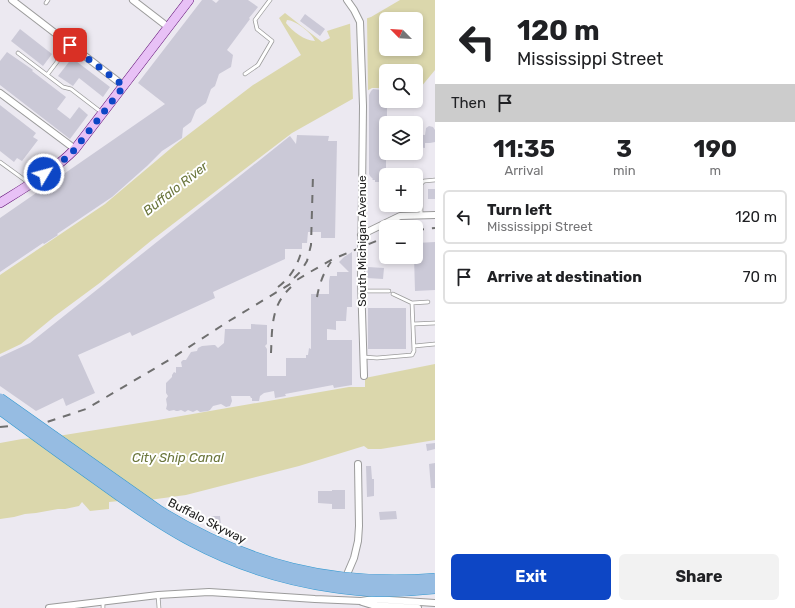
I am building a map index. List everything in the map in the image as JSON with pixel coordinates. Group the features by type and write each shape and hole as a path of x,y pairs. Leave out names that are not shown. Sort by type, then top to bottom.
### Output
{"highway":[{"name":"Buffalo Skyway","path":"0,399 160,512 221,545 247,556 303,572 328,576 373,581 435,579"},
{"name":"Buffalo Skyway","path":"0,410 152,517 192,541 239,563 287,578 346,588 380,591 435,588"}],"street":[{"path":"12,0 124,86"},
{"path":"133,0 168,27"},
{"path":"0,203 69,156 189,0"},
{"name":"South Michigan Avenue","path":"347,0 360,22 363,106 361,291 364,376"},
{"path":"0,93 75,149"},
{"path":"361,235 400,216 435,215"},
{"path":"334,600 354,558 358,542 358,464"},
{"path":"49,608 103,605 158,595 209,592 334,600 361,601 374,599 435,603"},
{"path":"361,601 372,605 418,608"}],"lane":[{"path":"245,74 258,65 272,41 257,29 255,20 270,0"},
{"path":"47,75 70,45"},
{"path":"18,53 47,75 64,87 71,89 103,113"},
{"path":"0,162 30,184"},
{"path":"421,215 421,184 424,181 435,180"},
{"path":"361,291 389,291"},
{"path":"393,294 412,303 428,302"},
{"path":"363,357 377,358 412,354 414,351 412,303"},
{"path":"413,324 435,323"},
{"path":"414,346 435,344"},
{"path":"158,595 159,608"}],"water":[{"name":"Buffalo River","path":"400,0 435,0 435,70 423,85 423,64 379,64 379,88 372,88 292,133 152,240 21,344 0,354 0,275 105,204 176,144 253,85 301,55 279,18 285,13 322,42 330,38 327,31 371,17 379,12 379,56 423,56 423,12 380,12","holes":["287,20 303,28 315,41 311,41 295,32 286,23"]},
{"name":"City Ship Canal","path":"435,364 435,440 381,449 368,449 364,446 299,466 186,495 149,500 109,502 109,509 90,511 82,502 79,506 65,509 0,519 0,440 57,431 58,436 349,387 365,387 365,378"}],"pier":[{"path":"367,16 368,92 353,100 350,22"},
{"path":"56,429 58,436 22,439 0,443 0,438"}],"building":[{"path":"202,0 212,0 216,3 219,0 248,0 258,7 227,50 233,55 231,67 219,74 215,86 211,89 206,103 196,110 191,122 183,128 182,138 162,151 112,197 57,234 58,235 44,244 43,243 0,272 0,218 165,104 138,83"},
{"path":"305,14 325,29 320,36 300,21"},
{"path":"20,29 52,54 43,66 11,41"},
{"path":"7,52 33,70 32,71 66,97 57,109 70,119 79,107 88,115 70,139 0,85 0,61"},
{"path":"72,58 110,87 103,97 79,78 73,86 58,76"},
{"path":"373,89 379,90 379,108 387,108 387,116 379,116 379,160 386,160 386,168 379,168 379,182 372,180 373,179 369,174 369,95"},
{"path":"0,105 36,133 33,137 38,140 22,161 17,158 14,162 0,151"},
{"path":"429,126 433,127 435,130 435,142 425,143 425,148 423,148 423,135 425,135 426,128"},
{"path":"297,135 329,136 328,141 337,141 335,238 321,238 321,232 308,232 307,243 302,243 302,249 285,249 285,259 213,292 215,298 132,336 130,332 78,355 95,393 66,406 63,398 36,411 0,386 0,357 30,343 290,136 296,144"},
{"path":"428,189 435,189 435,199 428,199"},
{"path":"435,242 435,290 415,291 414,264 423,264 423,243"},
{"path":"352,252 352,307 347,307 346,321 336,321 336,330 327,329 327,340 352,340 352,385 334,388 333,385 285,394 286,396 275,398 274,391 264,393 260,396 259,401 252,401 250,396 231,396 232,401 230,406 226,407 221,404 213,406 208,411 200,412 197,410 193,412 188,410 185,412 181,410 169,411 166,409 166,399 168,396 166,393 166,383 172,377 174,372 176,373 176,367 182,367 181,362 186,360 191,352 197,351 198,348 202,346 215,345 218,348 224,343 225,329 251,329 251,324 267,325 267,344 265,346 267,349 267,376 286,376 286,358 306,358 309,348 311,349 311,294 329,294 330,276 337,276 337,272 349,272 339,262"},
{"path":"368,267 384,268 383,279 367,278"},
{"path":"368,308 406,308 406,349 368,349"},
{"path":"435,443 435,449 427,451 426,444"},
{"path":"435,463 435,488 431,488 429,464"},
{"path":"366,466 371,466 372,479 374,479 374,496 367,497"},
{"path":"345,490 345,509 332,509 332,504 318,503 318,491"},
{"path":"396,511 397,519 380,520 379,512"},
{"path":"211,516 220,516 221,526 211,526"}],"railway":[{"path":"294,278 301,271 307,261 311,245 313,175"},
{"path":"423,229 435,228"},
{"path":"0,427 47,422 86,409 169,360 229,321 310,272 333,259 379,240"},
{"path":"278,287 287,279 293,270 302,249"},
{"path":"317,297 322,278 331,262"},
{"path":"271,353 272,331 276,309 283,296 291,287"}],"route":[{"path":"44,174 69,156 124,86 70,45"}]}
